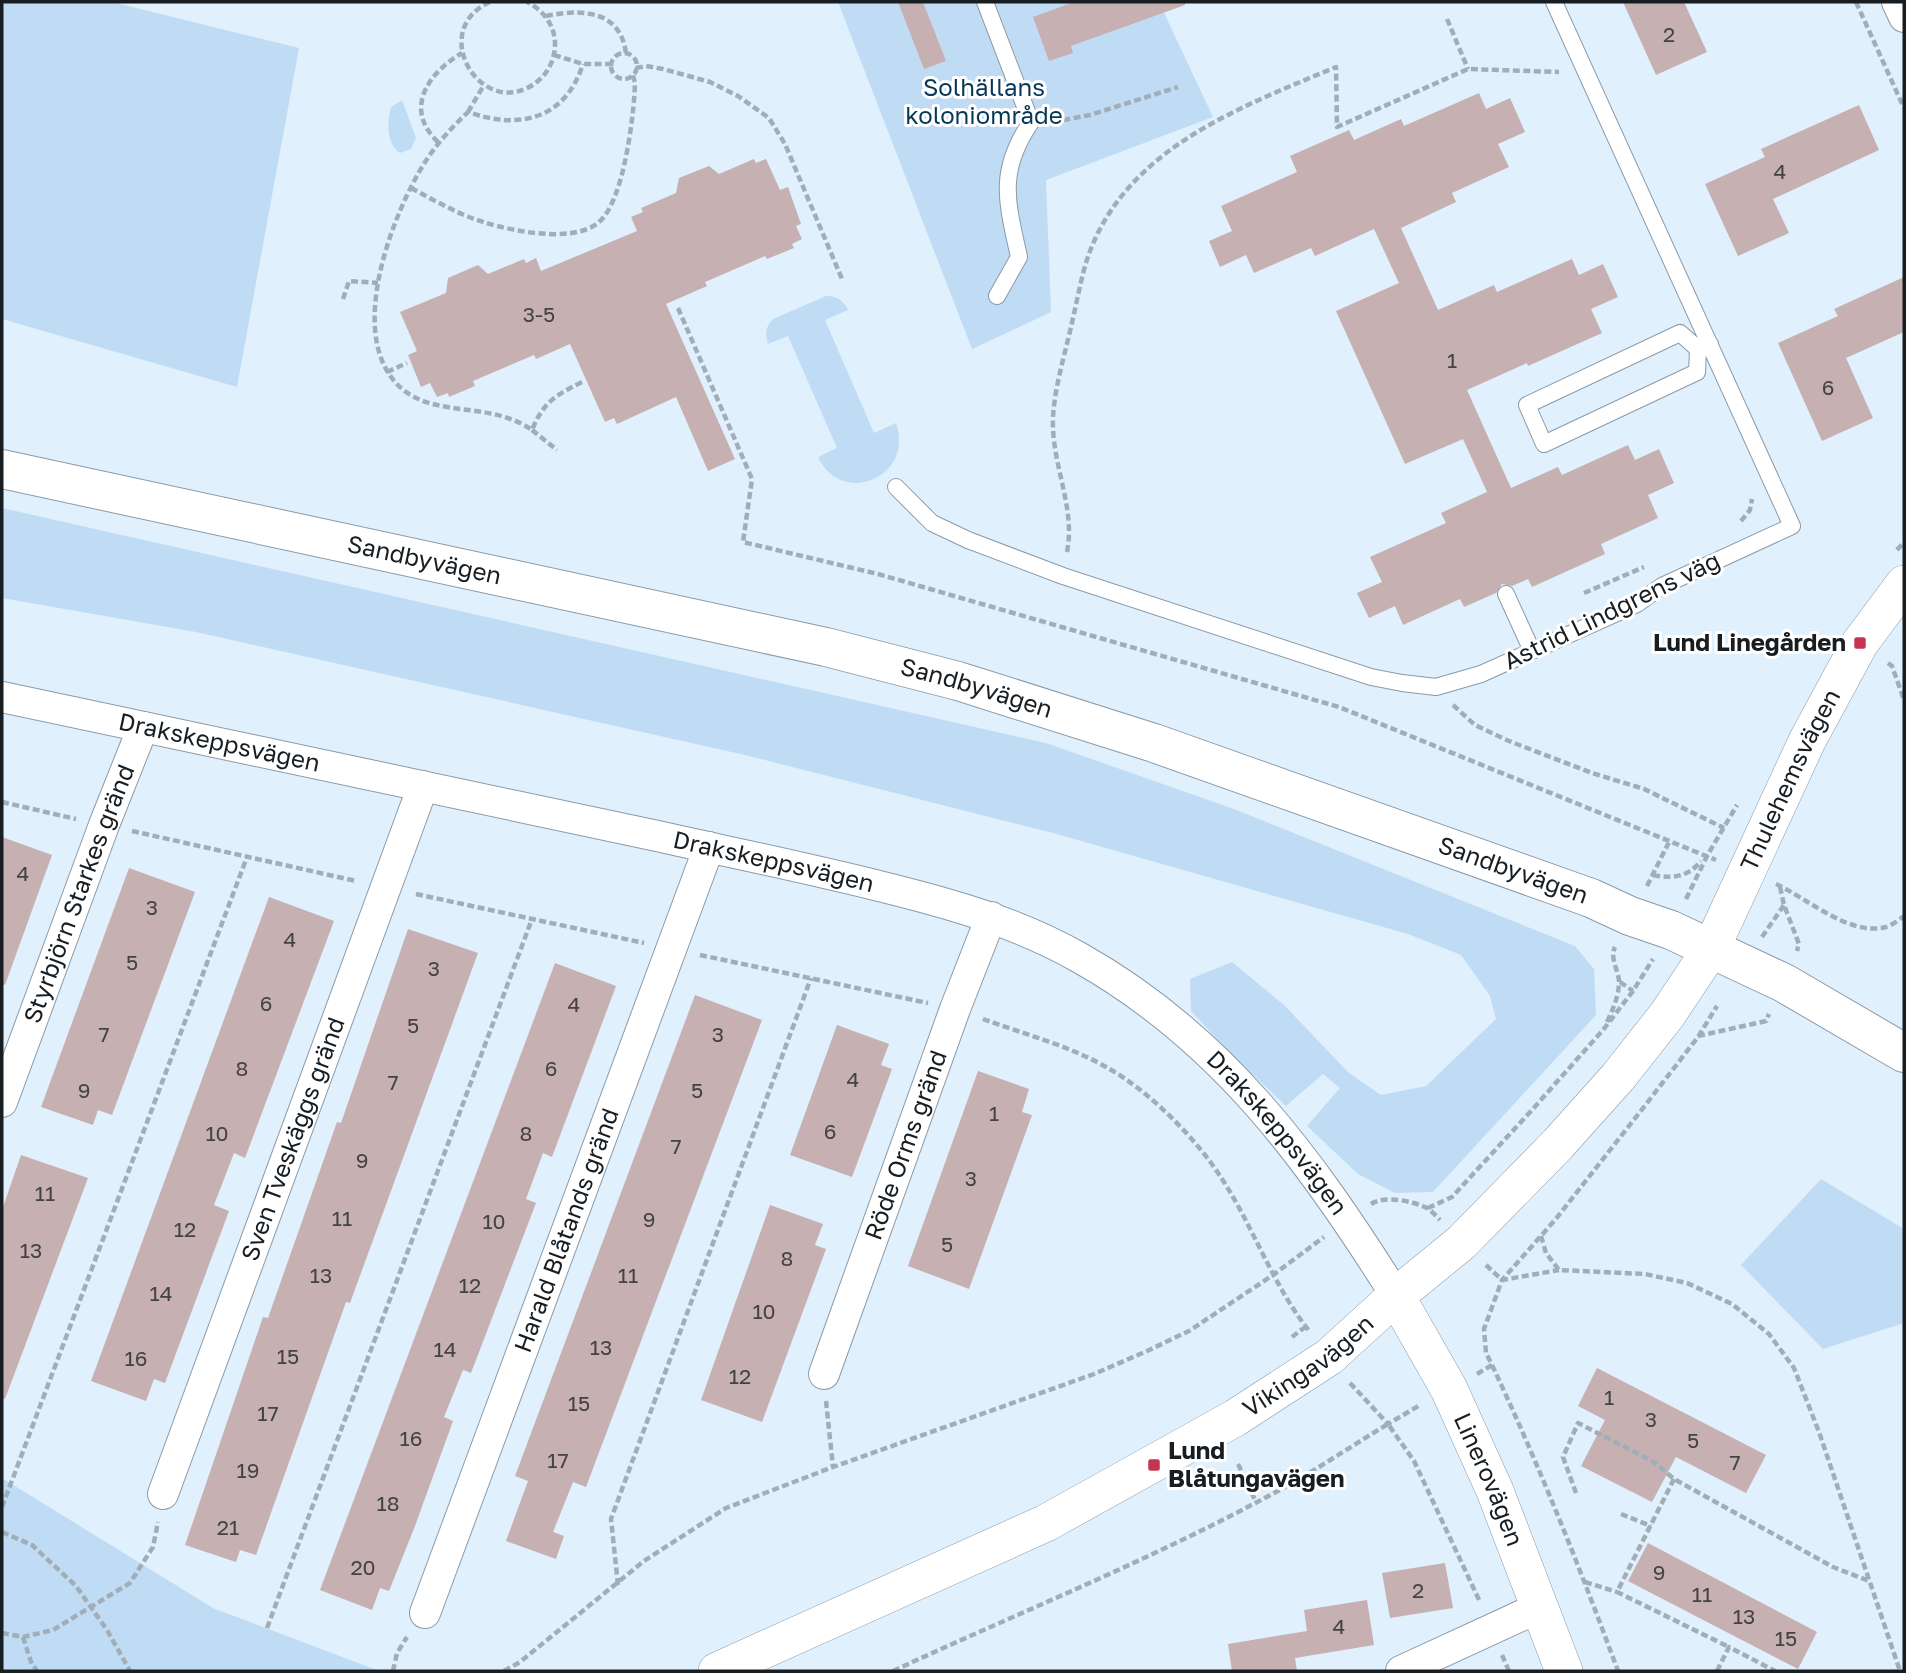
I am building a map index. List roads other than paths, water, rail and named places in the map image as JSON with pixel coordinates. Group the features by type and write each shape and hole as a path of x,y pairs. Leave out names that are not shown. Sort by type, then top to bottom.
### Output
{"main road":[{"name":"Sandbyvägen","path":"2,468 813,644 958,681 1154,743 1565,888 1671,930 1784,983 1904,1053"}],"street":[{"path":"1897,2 1904,17"},
{"name":"Thulehemsvägen","path":"1711,949 1807,741 1860,643 1904,584"},
{"name":"Drakskeppsvägen","path":"2,697 852,879 991,917 1037,936 1081,958 1154,1007 1191,1036 1257,1102 1299,1152 1347,1219 1396,1296"},
{"name":"Styrbjörn Starkes gränd","path":"2,1102 143,727"},
{"name":"Sven Tveskäggs gränd","path":"163,1494 422,786"},
{"name":"Harald Blåtands gränd","path":"425,1613 709,848"},
{"name":"Röde Orms gränd","path":"824,1374 954,1009 991,917"},
{"name":"Vikingavägen","path":"717,1671 1046,1523 1235,1418 1329,1357 1396,1296 1462,1242 1559,1144 1655,1032 1711,949"},
{"name":"Linerovägen","path":"1396,1296 1449,1389 1495,1491 1564,1671"},
{"path":"1401,1671 1540,1607"}],"lane":[{"path":"985,2 1031,122 1017,146 1007,184 1009,210 1019,257 997,296"},
{"name":"Astrid Lindgrens väg","path":"896,487 932,523 968,540 1063,576 1371,677 1436,687 1482,674 1532,652 1637,604 1662,586 1792,526 1704,346 1554,2"},
{"path":"1680,333 1704,346 1698,372 1544,444 1527,405 1680,333"},
{"path":"1506,594 1532,652"}],"place":[{"name":"Lund Linegården","path":"1860,643"},
{"name":"Lund Blåtungavägen","path":"1154,1465"}],"park label":[{"name":"Solhällans koloniområde","path":"984,102"}]}
